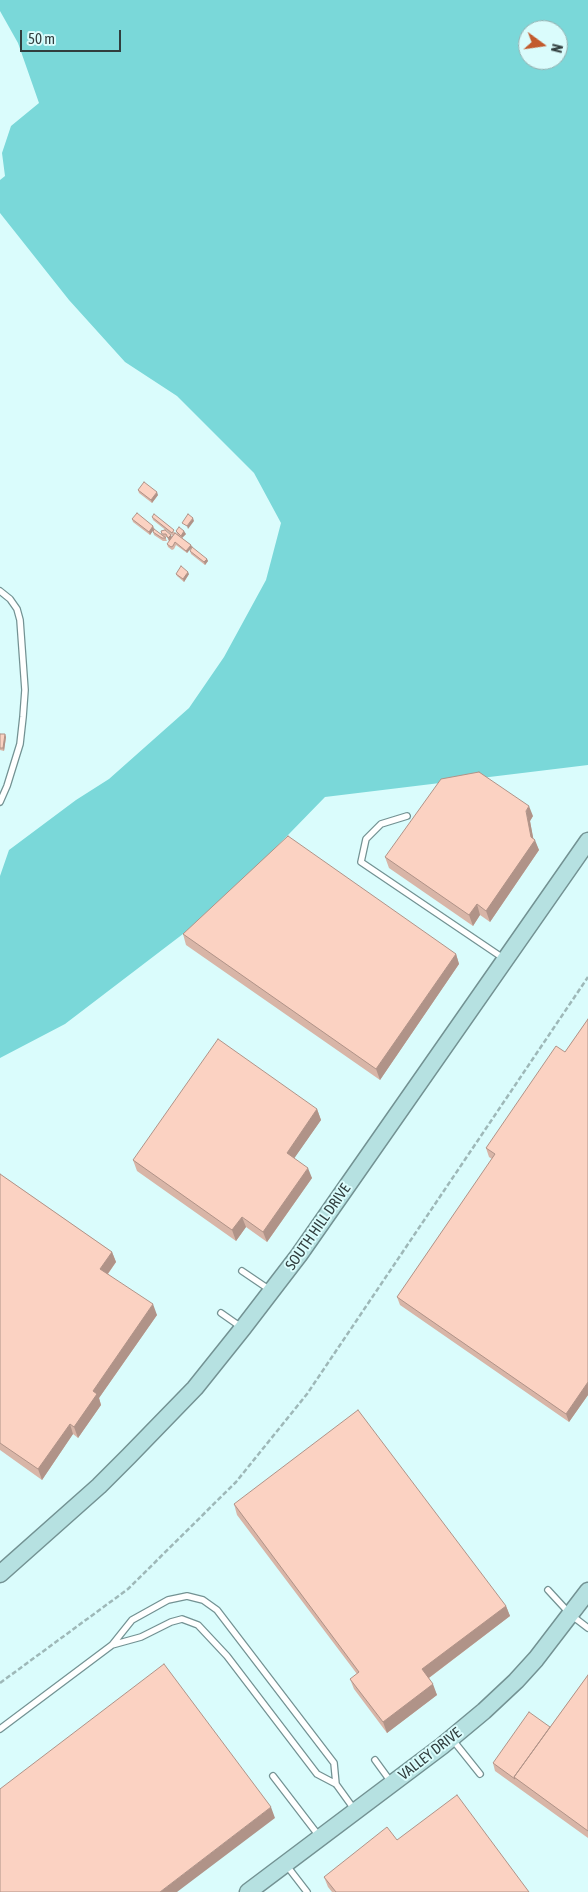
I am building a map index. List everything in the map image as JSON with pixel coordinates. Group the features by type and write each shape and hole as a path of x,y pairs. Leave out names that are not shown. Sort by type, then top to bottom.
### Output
{"street":[{"name":"SOUTH HILL DRIVE","path":"1,1571 99,1486 195,1388 272,1291 588,841"},
{"name":"VALLEY DRIVE","path":"248,1892 452,1738 484,1711 516,1681 571,1615 588,1591"}],"lane":[{"path":"0,591 14,604 20,620 25,690 20,744 0,802"},
{"path":"407,816 381,824 366,839 361,862 505,960"},
{"path":"242,1270 272,1291"},
{"path":"221,1313 243,1328"},
{"path":"548,1590 571,1615 588,1628"},
{"path":"0,1729 112,1645 132,1620 168,1600 187,1596 203,1600 217,1610 334,1763 336,1784"},
{"path":"112,1645 142,1637 171,1622 182,1619 198,1624 227,1656 317,1774 336,1784 356,1811"},
{"path":"452,1738 480,1774"},
{"path":"375,1760 392,1783"},
{"path":"273,1776 320,1838"},
{"path":"286,1864 307,1892"}],"path":[{"path":"0,1683 128,1588 236,1482 306,1394 588,977"}],"shaded area":[{"path":"0,0 588,0 588,765 325,797 217,908 65,1024 0,1058 0,876 9,850 76,800 109,779 189,708 224,657 266,580 281,523 254,473 177,396 125,362 69,300 0,213 0,180 5,176 2,153 11,126 39,103 18,43 0,11"}],"building":[{"path":"144,482 157,492 151,500 138,490"},
{"path":"137,513 153,526 149,532 132,519"},
{"path":"154,514 174,530 172,533 152,517"},
{"path":"188,514 193,518 187,526 182,523"},
{"path":"179,527 184,531 181,536 176,531"},
{"path":"154,529 166,538 162,538 153,532"},
{"path":"165,530 171,535 168,538 166,534 162,534 161,531"},
{"path":"175,533 191,545 186,551 175,542 171,547 167,544"},
{"path":"192,547 207,559 204,562 190,551"},
{"path":"181,566 188,572 183,579 176,574"},
{"path":"0,734 5,734 3,748 0,748"},
{"path":"479,772 529,806 526,811 531,837 535,840 486,911 477,904 469,915 385,857 441,779"},
{"path":"288,836 456,954 376,1069 183,934"},
{"path":"588,1019 588,1382 566,1414 397,1297 495,1154 486,1148 556,1046 565,1052"},
{"path":"218,1039 317,1109 287,1153 308,1168 263,1232 242,1217 232,1230 133,1160"},
{"path":"0,1174 112,1252 100,1269 153,1304 93,1391 97,1394 74,1427 70,1424 38,1469 0,1443"},
{"path":"358,1410 506,1606 422,1669 433,1684 383,1722 350,1679 359,1672 234,1504"},
{"path":"164,1664 271,1807 160,1892 0,1892 0,1789"},
{"path":"588,1675 588,1831 514,1777"},
{"path":"529,1712 550,1727 514,1777 515,1779 493,1763"},
{"path":"457,1795 529,1892 336,1892 324,1877 387,1827 397,1840"}]}
